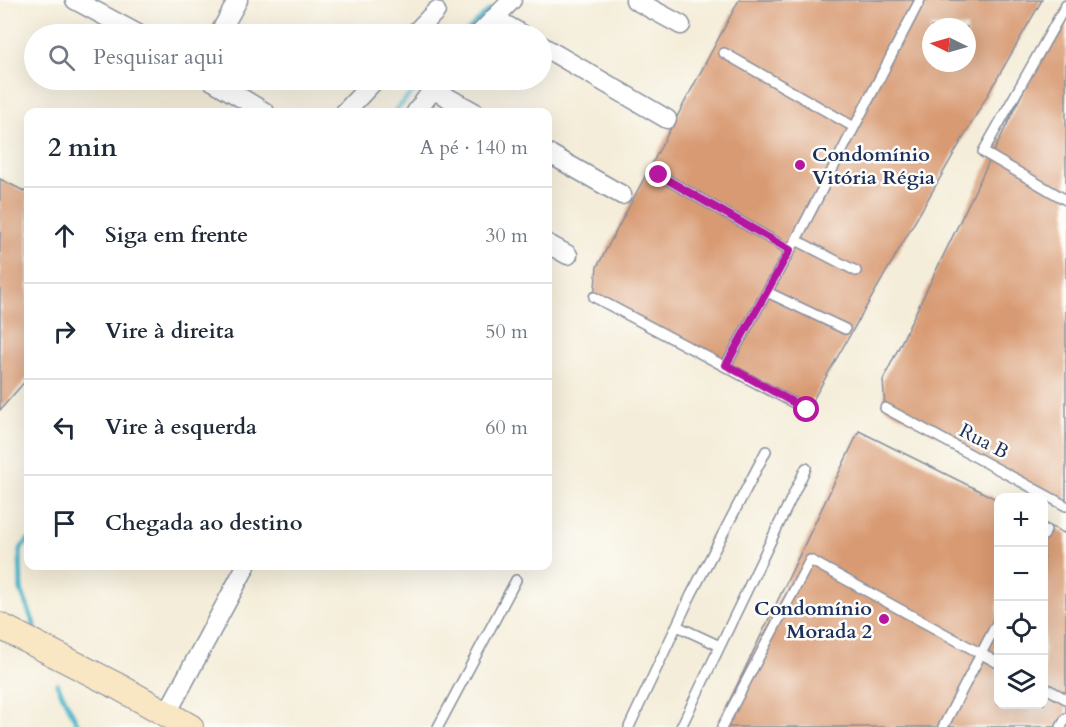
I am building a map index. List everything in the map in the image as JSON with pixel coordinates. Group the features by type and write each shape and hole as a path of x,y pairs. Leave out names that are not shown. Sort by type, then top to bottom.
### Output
{"main road":[{"path":"0,626 120,687 190,727"}],"street":[{"path":"75,0 119,24"},
{"path":"225,24 238,0"},
{"path":"488,24 512,0"},
{"path":"635,0 681,25"},
{"path":"424,24 436,11"},
{"path":"494,18 504,24"},
{"path":"552,52 667,119"},
{"path":"228,90 258,108"},
{"path":"349,108 366,90"},
{"path":"419,108 432,90"},
{"path":"444,90 469,108"},
{"path":"552,155 622,195"},
{"path":"552,246 568,255"},
{"path":"166,715 244,570"}],"lane":[{"path":"726,365 796,240 920,0"},
{"path":"1066,5 983,152 1066,200"},
{"path":"724,54 854,127"},
{"path":"659,175 790,250"},
{"path":"796,240 856,271"},
{"path":"767,292 845,329"},
{"path":"594,297 807,410"},
{"name":"Rua B","path":"885,408 1065,503"},
{"path":"628,727 676,626 766,451"},
{"path":"681,727 806,468"},
{"path":"722,727 810,560 994,660"},
{"path":"438,727 516,580"},
{"path":"676,626 720,646"},
{"path":"943,727 994,630"},
{"path":"1048,689 1066,699"},
{"path":"1061,727 1066,718"}],"building":[{"name":"Condomínio Vitória Régia","path":"739,0 1042,0 807,410 594,297 597,267"},
{"path":"1063,9 1066,11 1066,501 885,408 883,380"},
{"path":"0,179 24,191 24,383 0,410"},
{"name":"Condomínio Morada 2","path":"859,431 994,498 994,709 1048,709 1048,525 1066,534 1066,727 717,727"}],"waterway":[{"path":"475,24 490,10"},
{"path":"398,108 415,90"},
{"path":"24,545 20,550 21,590 35,627"},
{"path":"57,684 79,727"}],"place":[{"name":"Condomínio Vitória Régia","path":"800,165"},
{"name":"Condomínio Morada 2","path":"884,619"}],"route":[{"path":"659,175 790,250 726,365 807,410"}]}
